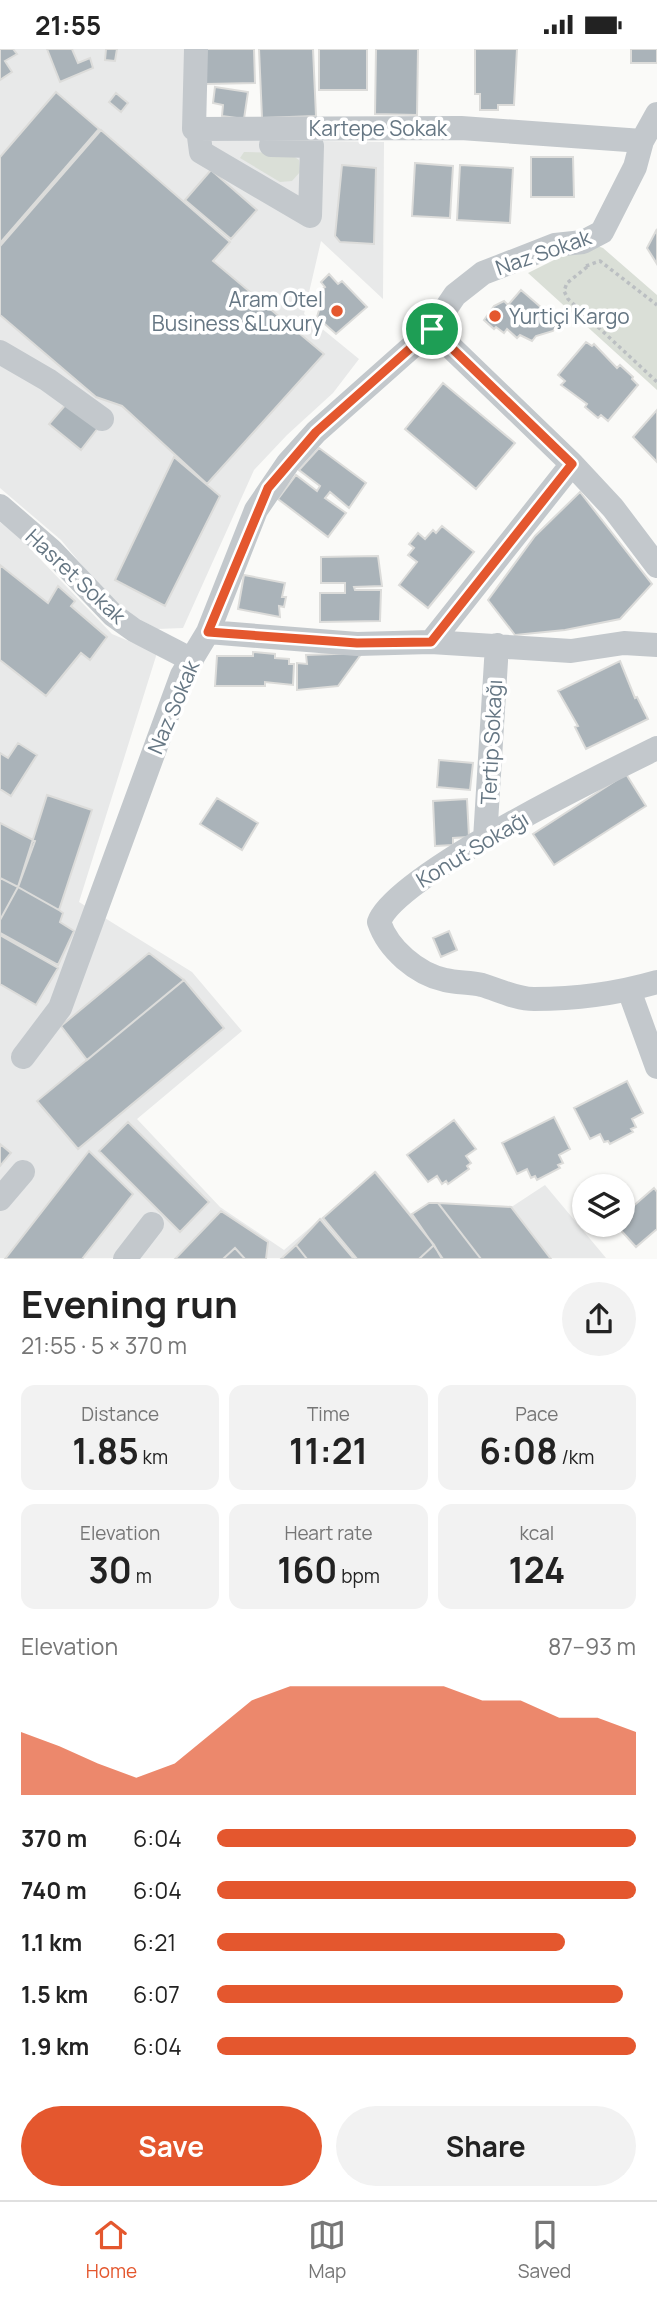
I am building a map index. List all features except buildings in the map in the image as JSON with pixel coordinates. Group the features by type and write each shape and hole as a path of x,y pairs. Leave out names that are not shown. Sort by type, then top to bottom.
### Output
{"street":[{"path":"196,49 194,129 199,136 201,152 310,216 312,146 199,136"},
{"name":"Naz Sokak","path":"23,1057 60,1008 182,675 208,632 268,488 316,432 432,329 455,295 483,273 543,249 583,242 602,232 635,167 642,141 657,114"},
{"name":"Kartepe Sokak","path":"199,136 461,128 642,141"},
{"path":"432,329 572,464 613,508 657,566"},
{"path":"0,352 48,380 102,419"},
{"path":"431,642 572,464"},
{"name":"Hasret Sokak","path":"0,506 51,550 113,615 134,630 192,660"},
{"path":"208,632 357,643 497,645 571,652 624,643 657,645"},
{"name":"Tertip Sokağı","path":"485,839 497,645"},
{"name":"Konut Sokağı","path":"629,990 533,999 464,981 444,980 401,957 386,938 379,922 382,913 396,897 485,839 657,747"},
{"path":"657,982 629,990 657,1067"},
{"path":"0,1199 23,1173"},
{"path":"125,1258 152,1224"}],"path":[{"path":"568,244 587,267"},
{"path":"657,305 600,261 567,282 564,291 568,299 657,382"}],"shaded area":[{"path":"0,49 191,49 192,139 384,142 383,299 321,241 304,314 359,359 333,393 254,470 183,628 157,629 115,605 61,540 0,488"},
{"path":"244,152 289,153 299,160 300,172 292,181 280,182 240,158"},
{"path":"595,245 603,248 657,295 657,390 528,273 566,254"},
{"path":"0,522 20,538 112,634 157,653 79,902 192,972 242,1031 137,1119 220,1207 284,1250 376,1171 412,1215 430,1203 513,1206 545,1185 572,1217 572,1237 588,1237 606,1258 0,1258"}],"place":[{"name":"Aram Otel Business &Luxury","path":"337,311"},
{"name":"Yurtiçi Kargo","path":"495,316"}],"route":[{"path":"432,329 572,464 431,642 357,643 258,638 208,632 256,510 268,488 316,432 432,329"}]}
